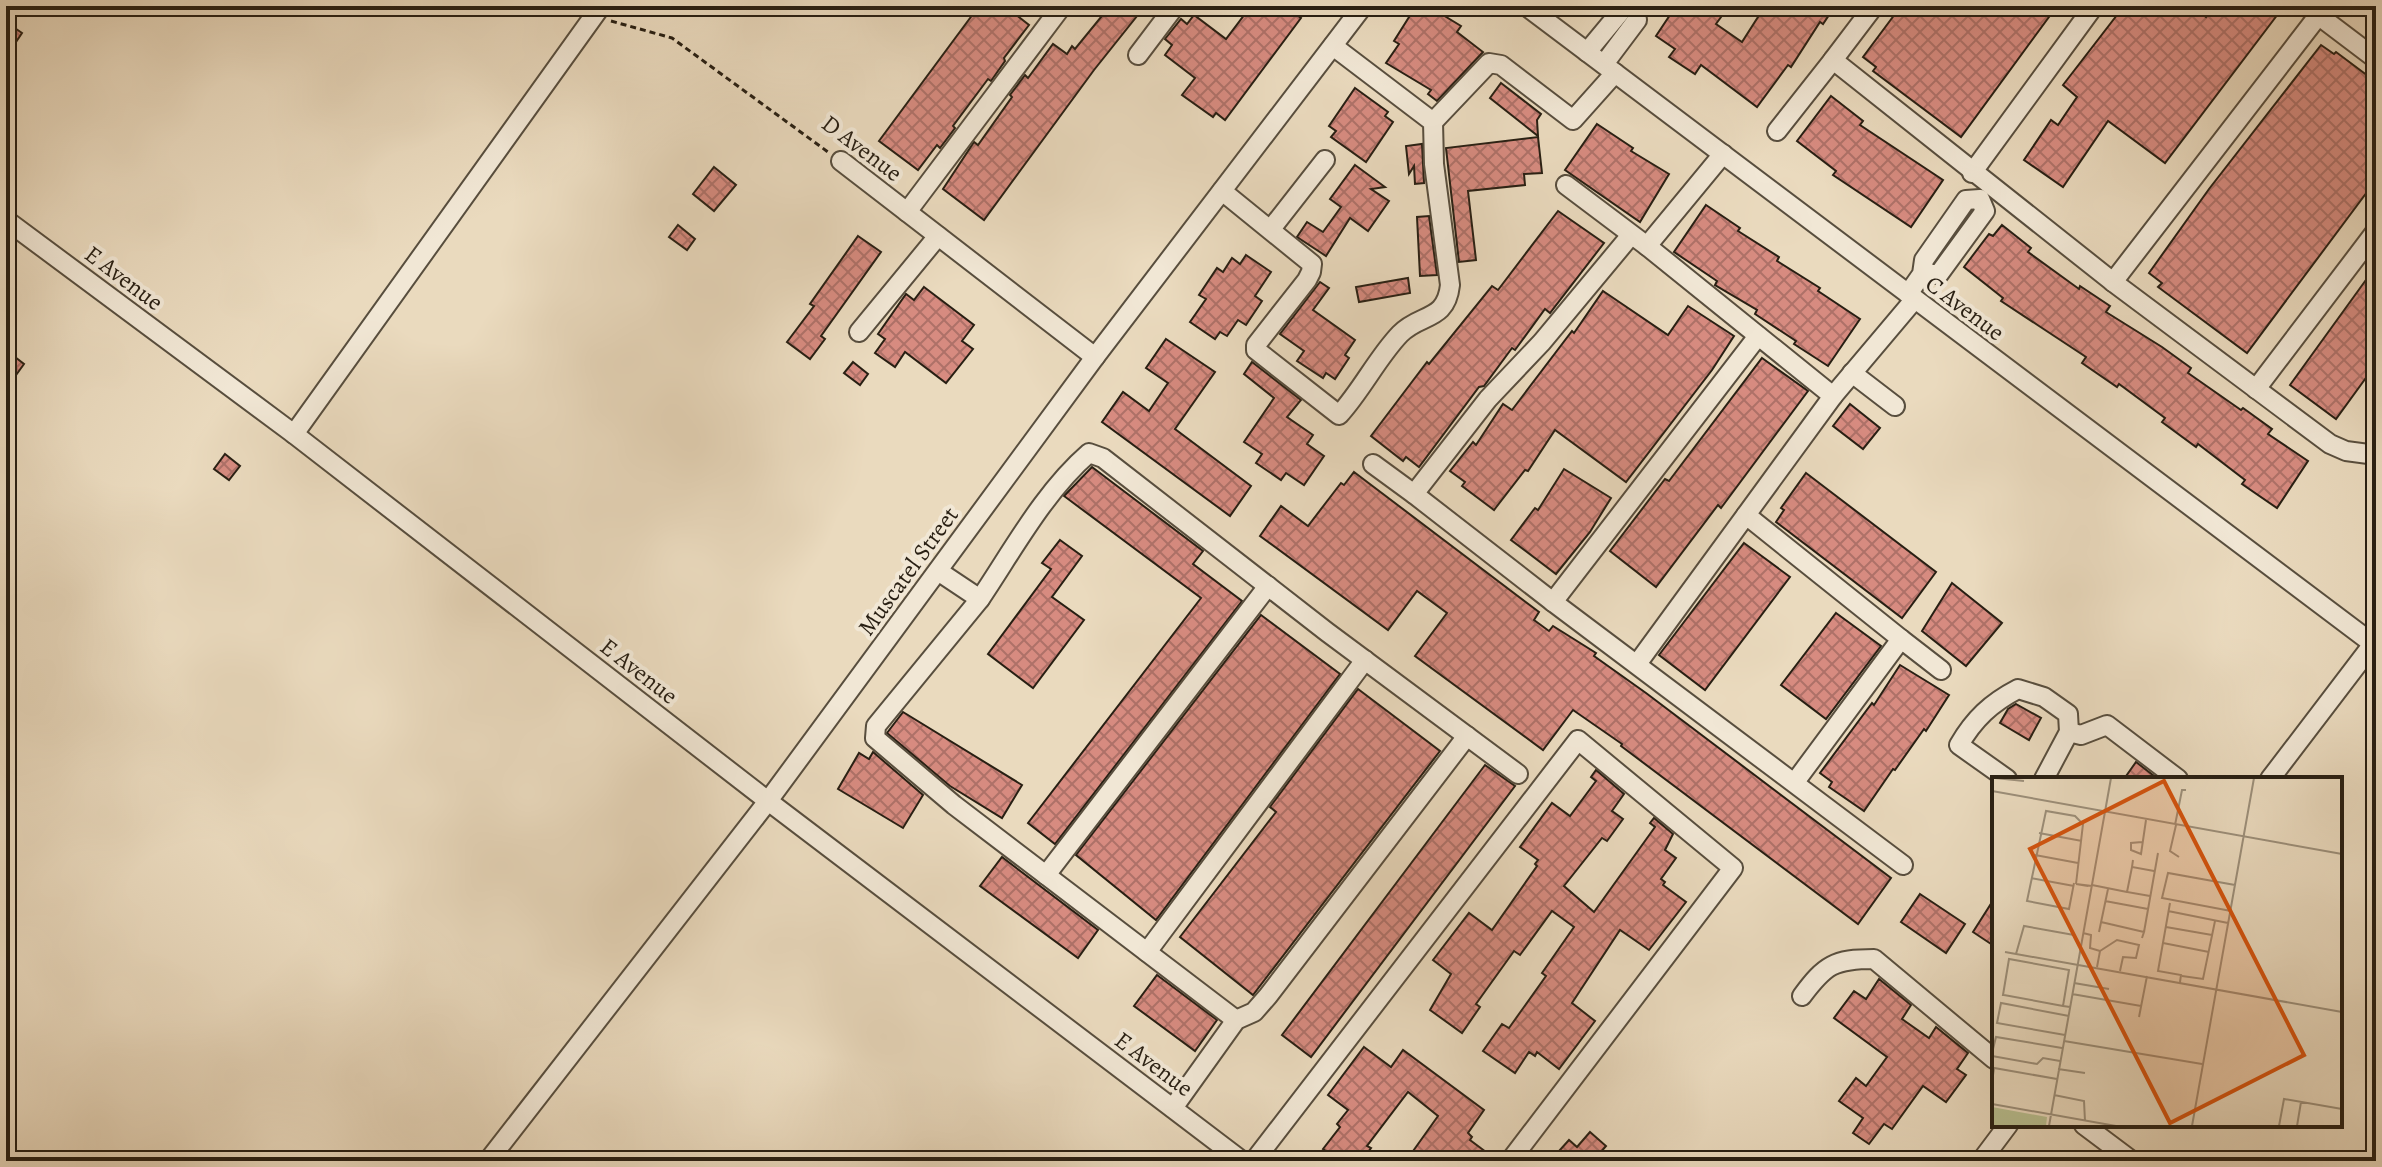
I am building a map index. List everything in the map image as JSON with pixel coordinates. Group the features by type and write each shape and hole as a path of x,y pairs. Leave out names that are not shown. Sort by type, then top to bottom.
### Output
{"street":[{"path":"907,212 1062,6"},
{"path":"1138,55 1175,6"},
{"name":"Muscatel Street","path":"488,1161 768,801 1095,357 1363,6"},
{"name":"C Avenue","path":"1526,6 2375,643"},
{"path":"1222,191 1312,264 1311,272 1256,345 1256,350 1339,415 1401,332 1439,312 1449,298 1450,285 1434,164 1433,122 1489,63 1501,65 1573,120 1609,69 1637,20 1633,6 1622,10 1587,52"},
{"path":"1777,131 1874,6"},
{"path":"1972,173 2094,6"},
{"path":"294,434 597,11"},
{"path":"2113,282 2312,11 2376,59"},
{"path":"1333,46 1433,122"},
{"path":"1833,60 1972,173 1985,193 2113,282 2330,444 2346,451 2376,455"},
{"path":"1647,246 1723,154"},
{"path":"1271,229 1325,160"},
{"name":"D Avenue","path":"841,161 1095,357"},
{"path":"1566,185 1833,396"},
{"path":"1637,664 1833,396 1911,297 1922,274 1939,274 1985,211 1985,193"},
{"name":"E Avenue","path":"6,220 294,434 768,801 1242,1161"},
{"path":"2256,389 2376,231"},
{"path":"1414,494 1488,399 1542,342 1631,235"},
{"path":"859,332 938,236"},
{"path":"1553,602 1758,336"},
{"path":"1852,373 1895,406"},
{"path":"1236,1020 954,805 875,738 876,726 980,599 1038,513 1075,465 1089,453 1103,458 1518,774"},
{"path":"1373,464 1903,865"},
{"path":"1746,515 1941,670"},
{"path":"938,571 980,599"},
{"path":"1046,875 1268,586"},
{"path":"1795,782 1901,639"},
{"path":"2272,777 2375,643"},
{"path":"1147,952 1365,660"},
{"path":"2004,777 1959,745 1972,723 1997,700 2018,689 2044,697 2068,714 2069,732 2045,777"},
{"path":"2069,732 2081,735 2107,725 2175,777"},
{"path":"1173,1108 1236,1020 1254,1012 1268,996 1467,736"},
{"path":"1254,1161 1578,740 1733,868 1510,1161"},
{"path":"1802,996 1822,970 1852,959 1874,959 1992,1057"},
{"path":"1981,1161 2006,1127"},
{"path":"2087,1127 2132,1161"}],"path":[{"name":"D Avenue","path":"597,11 672,38 841,161"}],"building":[{"path":"979,6 1021,6 1015,14 1029,25 940,148 937,145 918,170 879,141"},
{"path":"1110,6 1145,6 984,220 943,189 974,142 978,145 1012,97 1010,95 1025,75 1028,78 1053,44 1067,54 1072,46 1075,49"},
{"path":"1251,6 1297,6 1293,12 1301,18 1225,120 1216,113 1213,117 1182,95 1195,78 1165,55 1172,45 1165,39 1181,19 1187,24 1194,15 1226,39"},
{"path":"1416,6 1428,6 1461,26 1457,32 1483,52 1437,101 1428,94 1431,90 1386,63 1399,44 1394,41"},
{"path":"1676,6 1729,6 1716,24 1742,42 1765,6 1835,6 1823,24 1820,22 1791,67 1788,65 1757,107 1701,65 1695,74 1669,57 1675,49 1656,36"},
{"path":"1901,6 2057,6 1961,137 1873,71 1876,67 1863,57"},
{"path":"2124,6 2192,6 2206,17 2214,6 2267,6 2278,14 2165,163 2108,121 2063,187 2024,160 2051,120 2058,125 2077,97 2063,85"},
{"path":"6,22 22,33 6,57"},
{"path":"2321,45 2334,54 2336,52 2376,82 2376,180 2247,353 2158,287 2162,283 2149,273 2209,189"},
{"path":"1501,83 1541,114 1537,120 1538,136 1490,98"},
{"path":"1355,88 1388,112 1385,116 1393,122 1366,162 1331,137 1336,131 1329,126"},
{"path":"1831,96 1863,121 1860,125 1943,180 1911,227 1833,175 1836,171 1797,141"},
{"path":"1597,124 1633,148 1631,151 1669,174 1640,222 1565,170"},
{"path":"1538,137 1542,173 1524,174 1525,185 1468,191 1476,260 1459,262 1446,148"},
{"path":"1422,144 1424,183 1415,184 1414,166 1409,174 1406,146"},
{"path":"1355,165 1385,187 1371,189 1389,201 1368,231 1350,218 1326,256 1297,237 1307,222 1323,232 1341,207 1330,199"},
{"path":"714,167 736,185 714,211 693,194"},
{"path":"1706,205 1740,228 1738,231 1779,257 1777,261 1820,288 1818,291 1860,319 1828,366 1755,314 1757,310 1715,285 1717,281 1674,252"},
{"path":"1558,211 1604,243 1550,313 1545,309 1515,350 1512,348 1484,386 1479,387 1419,467 1406,457 1403,461 1371,436 1427,362 1429,364 1492,286 1498,290"},
{"path":"1429,216 1437,275 1420,276 1417,217"},
{"path":"678,225 695,239 687,250 669,237"},
{"path":"2002,225 2031,248 2028,252 2079,289 2080,286 2110,306 2106,312 2191,368 2188,373 2272,429 2268,434 2308,461 2277,508 2242,484 2245,480 2198,444 2196,447 2162,422 2165,418 2119,384 2117,387 2082,363 2086,357 2001,301 2003,298 1964,267 1989,234 1993,236"},
{"path":"858,236 881,252 821,336 825,339 810,359 787,342"},
{"path":"1246,255 1271,272 1255,296 1262,301 1246,325 1238,320 1227,336 1220,332 1215,339 1190,322 1206,299 1199,295 1217,268 1223,272 1232,258 1240,264"},
{"path":"2376,266 2376,364 2336,419 2290,385"},
{"path":"1408,278 1410,293 1359,302 1356,287"},
{"path":"1320,282 1329,288 1313,310 1355,340 1345,355 1349,358 1335,379 1326,373 1323,378 1297,361 1304,351 1280,334"},
{"path":"924,287 974,325 962,341 973,349 946,383 905,352 895,367 875,353 885,339 878,334 906,294 914,300"},
{"path":"1603,291 1668,335 1688,306 1734,336 1712,370 1626,482 1555,430 1528,471 1525,470 1494,510 1462,486 1465,482 1450,471 1473,442 1476,445 1503,404 1512,410 1572,331 1574,333"},
{"path":"1166,339 1215,372 1175,429 1251,486 1230,516 1102,422 1123,392 1149,411 1168,383 1146,368"},
{"path":"6,350 24,364 6,389"},
{"path":"1762,358 1808,391 1721,508 1718,505 1656,587 1610,551 1665,479 1669,481"},
{"path":"853,362 868,374 860,385 844,373"},
{"path":"1252,362 1301,400 1287,417 1313,435 1307,444 1324,456 1304,485 1286,473 1281,480 1256,463 1262,454 1244,442 1274,398 1244,374"},
{"path":"1850,404 1880,428 1863,449 1833,426"},
{"path":"225,454 240,466 229,480 214,469"},
{"path":"1092,467 1203,551 1193,564 1242,601 1055,844 1028,823 1201,598 1064,496"},
{"path":"1564,469 1611,498 1590,532 1556,574 1511,540 1535,508 1538,510"},
{"path":"1354,472 1539,612 1534,620 1549,631 1553,626 1596,653 1594,656 1891,878 1858,924 1573,710 1543,750 1415,656 1447,613 1417,591 1388,630 1260,536 1281,506 1308,526 1341,483 1344,485"},
{"path":"1806,473 1936,572 1902,618 1776,522 1784,510 1781,508"},
{"path":"1060,540 1082,556 1052,597 1084,620 1033,688 988,654 1051,569 1042,563"},
{"path":"1744,543 1790,577 1705,690 1659,655"},
{"path":"1952,583 2002,623 1966,666 1922,631"},
{"path":"1836,613 1881,646 1826,719 1781,685"},
{"path":"1261,615 1340,674 1156,920 1076,855"},
{"path":"1900,665 1949,695 1926,731 1924,729 1864,811 1829,787 1832,782 1820,773 1872,703 1874,705"},
{"path":"1358,689 1440,751 1253,995 1180,937 1276,812 1270,807"},
{"path":"2016,704 2041,718 2029,740 2000,723 2008,709"},
{"path":"903,712 1022,785 1002,818 950,786 887,733"},
{"path":"873,752 923,795 903,828 838,789 859,753 869,759"},
{"path":"2136,762 2155,777 2125,777"},
{"path":"1485,765 1515,786 1311,1057 1282,1035"},
{"path":"1596,770 1624,794 1612,811 1623,819 1607,841 1602,838 1564,886 1594,912 1655,827 1650,823 1654,818 1673,834 1665,850 1676,858 1661,879 1665,882 1663,885 1686,902 1649,950 1620,930 1572,1003 1595,1021 1559,1069 1537,1052 1535,1056 1529,1052 1515,1073 1483,1051 1502,1024 1509,1028 1546,976 1542,973 1574,927 1552,911 1520,955 1514,951 1476,1004 1480,1007 1462,1033 1430,1010 1451,974 1433,960 1469,913 1492,930 1537,866 1538,860 1520,847 1552,803 1570,816 1596,781 1591,777"},
{"path":"1002,857 1098,930 1078,958 980,886"},
{"path":"1920,894 1965,924 1946,953 1901,922"},
{"path":"1992,902 1992,945 1973,932"},
{"path":"1157,975 1217,1020 1195,1051 1134,1006"},
{"path":"1879,979 1911,1005 1902,1019 1929,1038 1936,1027 1968,1053 1957,1069 1966,1075 1946,1102 1923,1086 1892,1129 1884,1124 1869,1144 1853,1133 1863,1118 1839,1101 1856,1078 1866,1086 1887,1057 1834,1018 1854,991 1866,999"},
{"path":"1364,1047 1391,1067 1403,1050 1484,1110 1468,1133 1472,1137 1470,1140 1498,1161 1406,1161 1438,1116 1408,1092 1367,1146 1371,1148 1361,1161 1339,1161 1323,1149 1340,1127 1337,1124 1348,1110 1328,1095"},
{"path":"1590,1132 1606,1146 1593,1161 1550,1161 1569,1140 1577,1147"}]}
